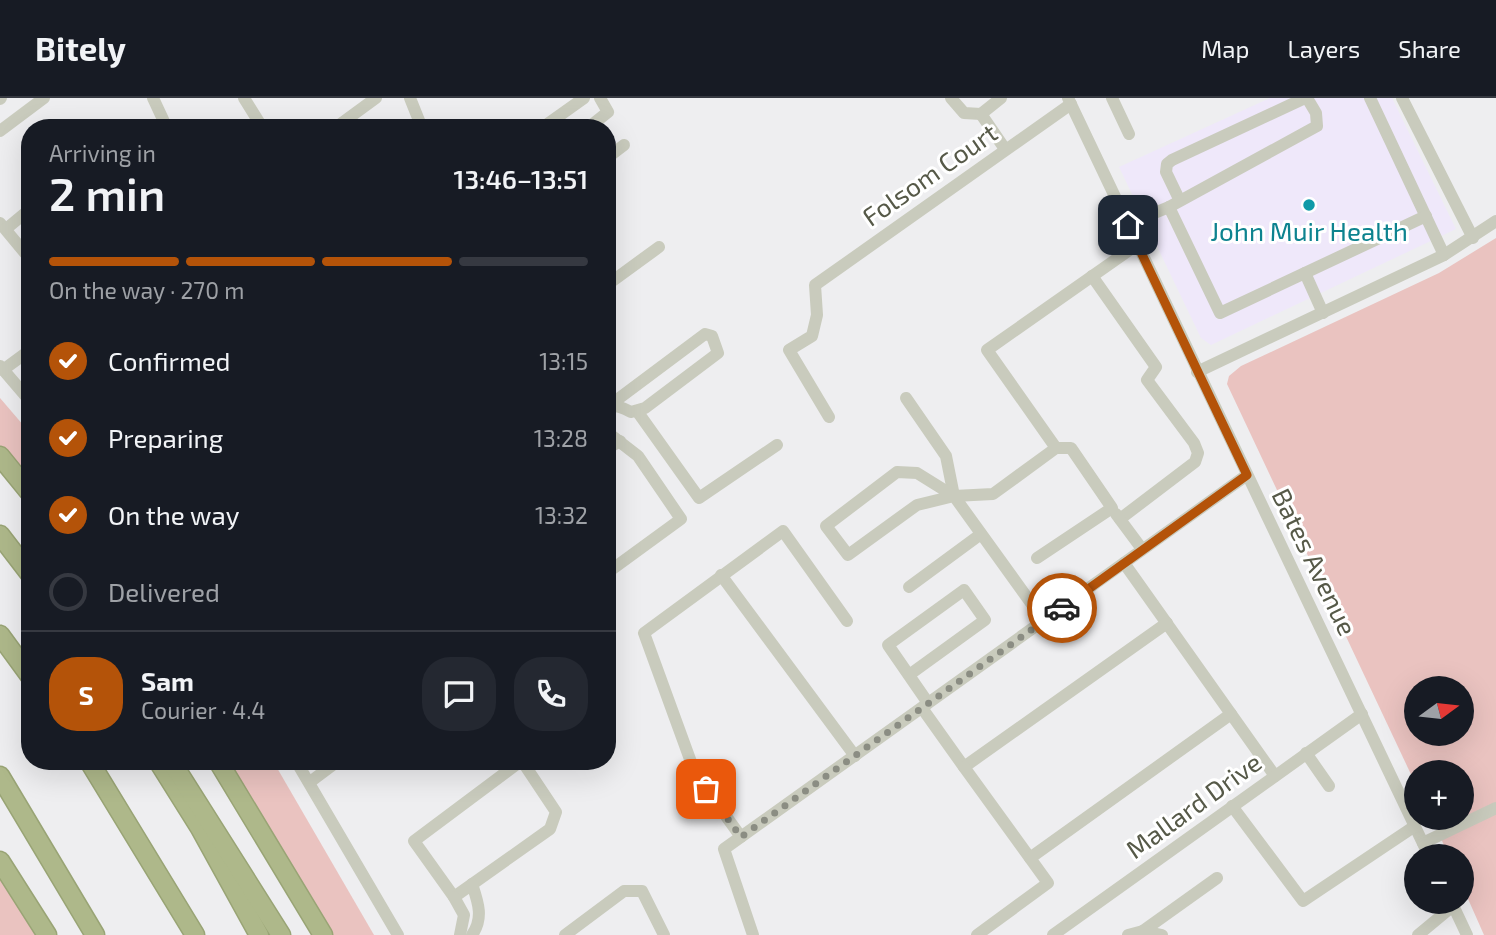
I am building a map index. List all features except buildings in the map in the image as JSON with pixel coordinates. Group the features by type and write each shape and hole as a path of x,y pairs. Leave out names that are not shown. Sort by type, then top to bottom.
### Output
{"highway":[{"path":"0,456 21,483"},
{"path":"0,535 21,562"},
{"path":"0,635 21,664"},
{"path":"94,770 195,935"},
{"path":"164,770 200,828 259,935"},
{"path":"178,770 281,935"},
{"path":"223,770 323,935"},
{"path":"0,776 95,935"},
{"path":"0,861 47,935"}],"street":[{"path":"0,131 44,98"},
{"path":"153,98 163,119"},
{"path":"244,98 257,119"},
{"path":"347,119 376,98"},
{"path":"410,98 418,119"},
{"path":"555,119 584,98"},
{"path":"599,119 608,112 600,98"},
{"path":"951,98 964,113 981,114 1001,98"},
{"path":"1112,98 1129,134"},
{"path":"1128,225 1174,203 1317,126 1316,113 1306,98 1167,164 1166,172 1174,203 1220,313 1426,216"},
{"path":"1370,98 1444,255"},
{"path":"1402,98 1472,238"},
{"name":"Folsom Court","path":"829,417 789,350 812,336 817,315 816,285 1070,101"},
{"name":"Bates Avenue","path":"1070,101 1404,803"},
{"path":"981,114 1005,149"},
{"path":"616,151 624,145"},
{"path":"21,215 3,226 21,248"},
{"path":"1197,372 1444,255 1496,221"},
{"path":"1056,447 987,350 1138,244"},
{"path":"616,278 659,247"},
{"path":"1305,273 1323,313"},
{"path":"1037,558 1116,513 1195,462 1198,453 1194,443 1147,380 1156,367 1092,276"},
{"path":"616,400 705,334 712,336 718,353 636,411"},
{"path":"21,356 2,368 21,390"},
{"path":"906,398 946,456 954,496"},
{"path":"616,407 636,411 699,498 777,445"},
{"path":"616,438 638,456 681,520 616,567"},
{"path":"616,443 620,441"},
{"path":"1044,621 954,496 917,472 897,472 826,526 848,555 917,505 954,496 993,494 1056,447 1071,448 1142,550"},
{"path":"753,935 724,849 1247,475"},
{"path":"741,837 695,773 643,632 783,531 848,621"},
{"path":"909,587 981,534"},
{"path":"1124,563 1275,776"},
{"path":"721,575 828,724 855,756"},
{"path":"909,675 985,620 964,590 888,645 964,767 1048,883 977,935"},
{"path":"964,767 1167,623"},
{"path":"1030,858 1231,714"},
{"name":"Mallard Drive","path":"1053,935 1362,714"},
{"path":"1306,753 1329,786"},
{"path":"302,770 398,935"},
{"path":"310,782 326,770"},
{"path":"460,935 464,915 414,841 509,770"},
{"path":"454,897 550,829 556,812 527,770"},
{"path":"1232,806 1303,901 1409,830"},
{"path":"1423,843 1496,807"},
{"name":"Bates Avenue","path":"1417,830 1423,843"},
{"path":"1128,935 1143,931 1217,878"},
{"path":"472,884 480,910 472,935"},
{"path":"565,935 624,891 634,889 642,891 664,935"},
{"path":"1418,935 1440,914"},
{"path":"1457,914 1467,935"},
{"path":"1143,931 1162,935"}],"shaded area":[{"path":"1270,98 1392,98 1456,229 1211,345 1201,338 1119,167"},
{"path":"1496,238 1496,935 1484,935 1474,912 1474,844 1443,844 1437,830 1474,830 1474,760 1404,760 1227,384 1229,376 1241,366 1439,273"},
{"path":"0,398 21,422 21,482 0,456"},
{"path":"223,770 278,770 374,935 323,935"},
{"path":"0,875 35,935 0,935"}],"way so far":[{"path":"706,789 741,837 1062,608"}],"place":[{"name":"John Muir Health","path":"1309,205"}],"route":[{"path":"1062,608 1247,475 1128,225"}]}
